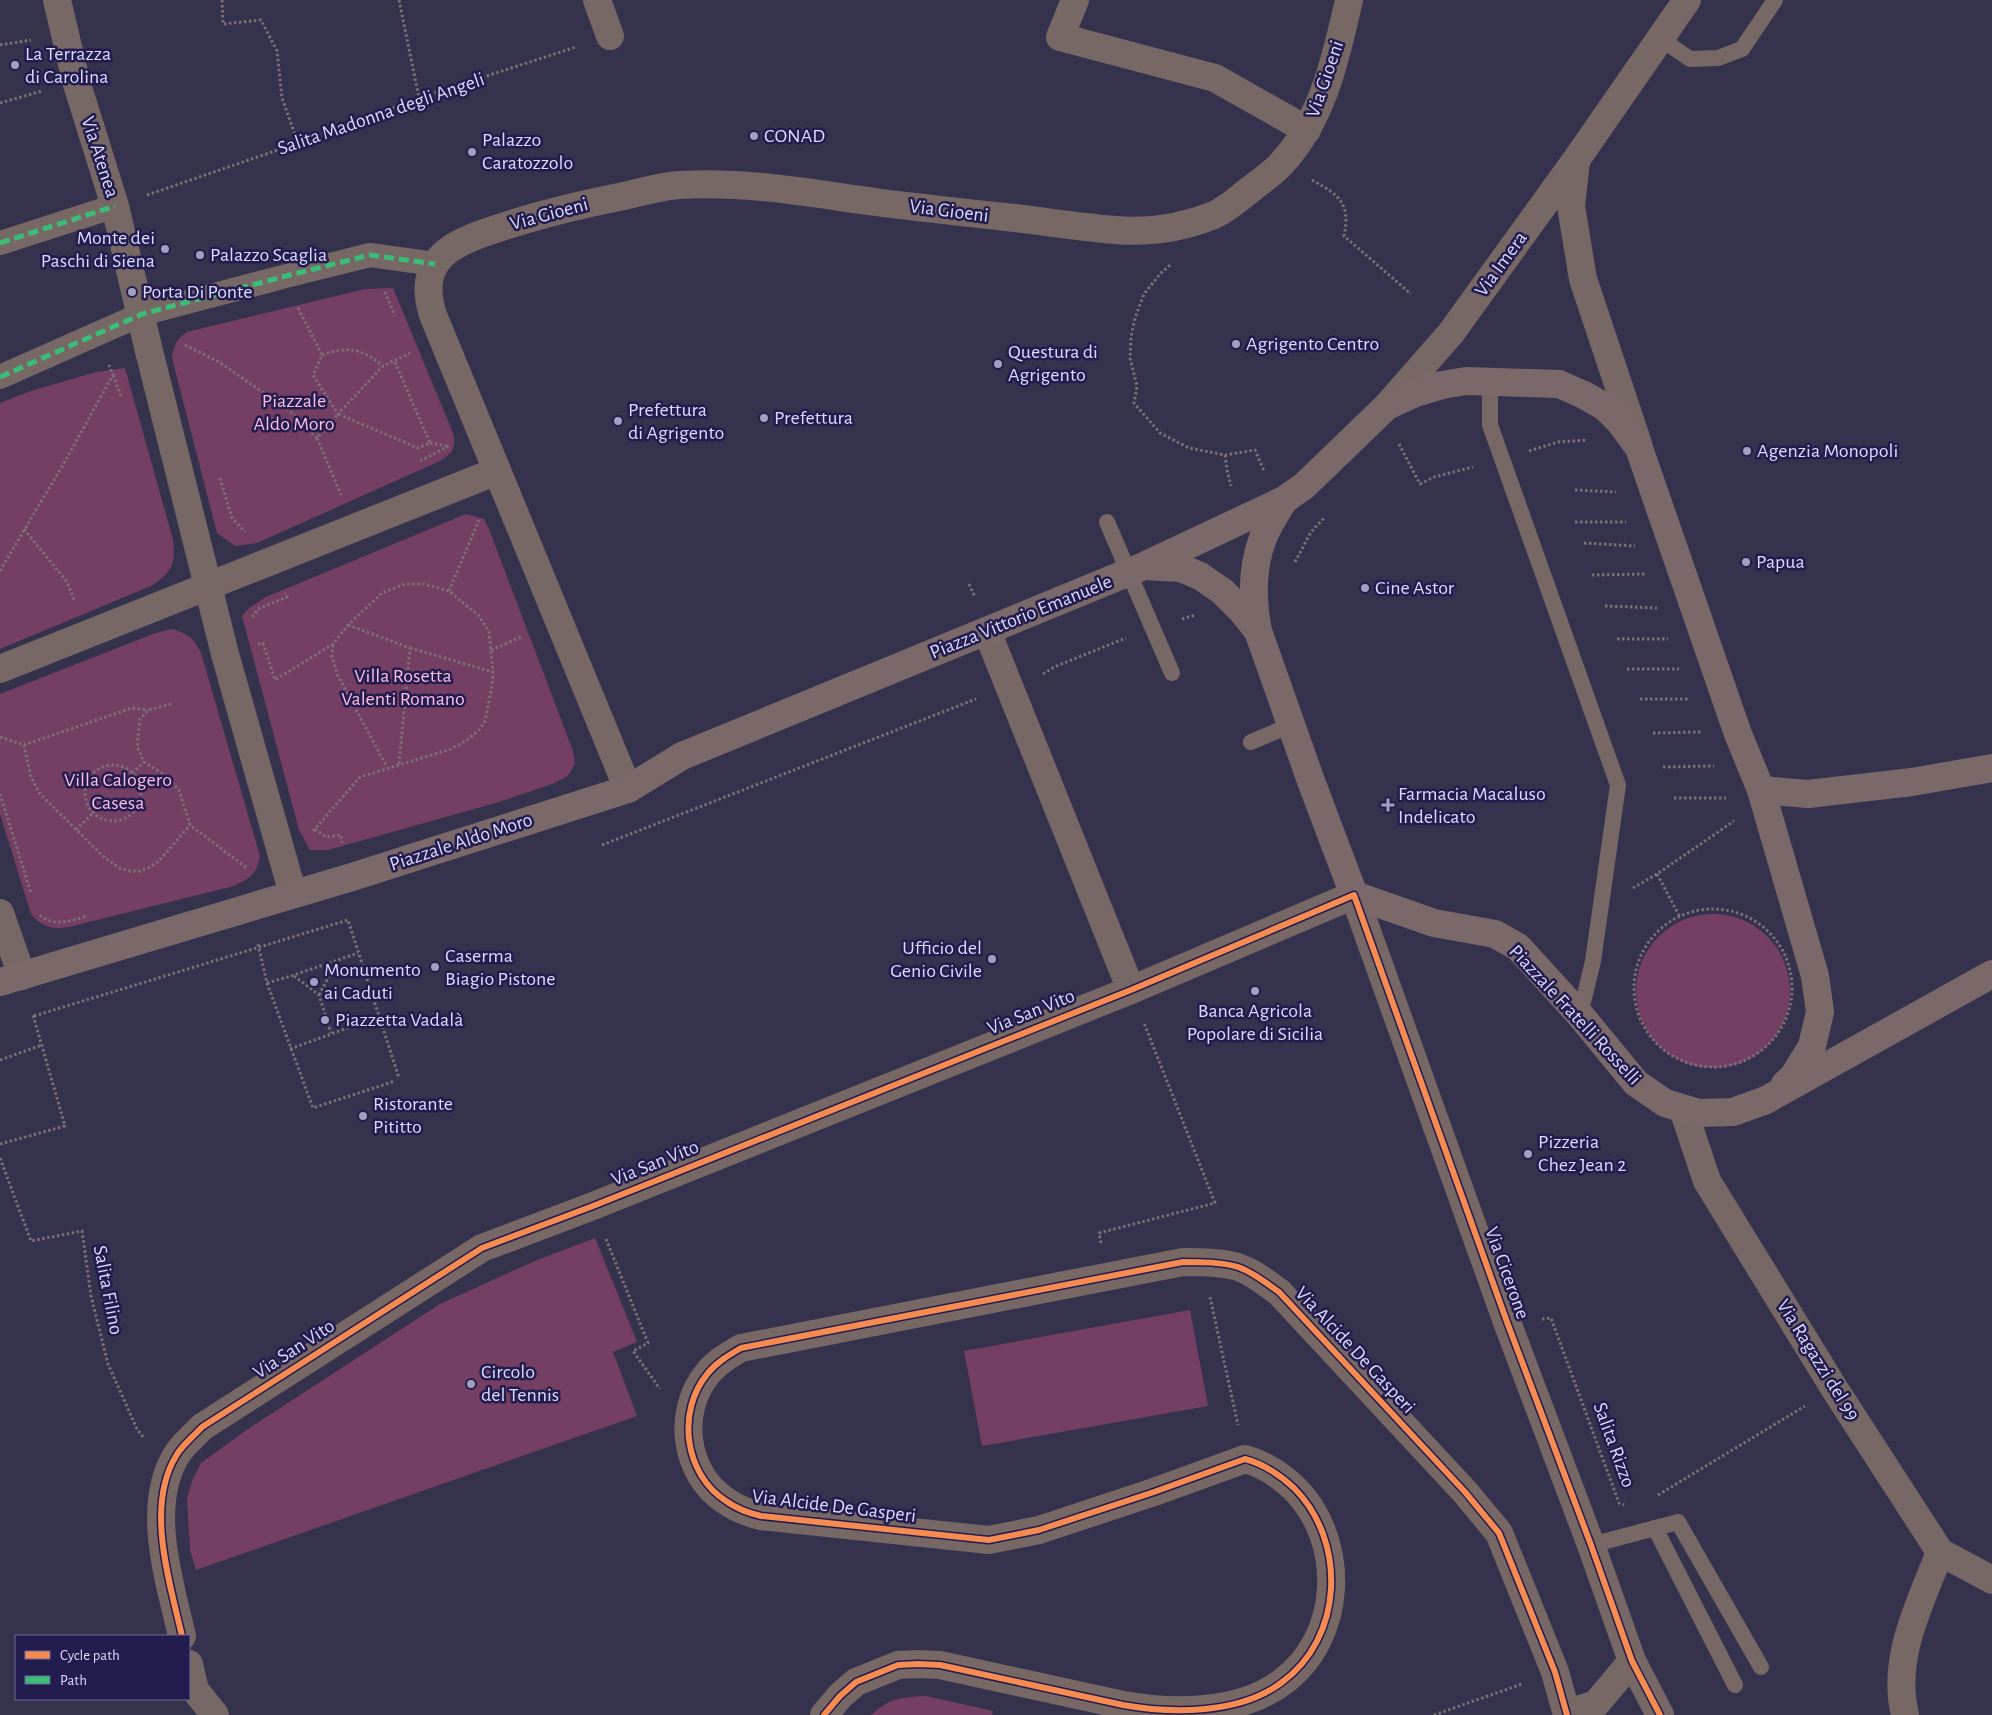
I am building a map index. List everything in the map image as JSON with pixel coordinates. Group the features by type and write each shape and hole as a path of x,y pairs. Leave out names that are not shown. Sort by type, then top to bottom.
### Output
{"main road":[{"path":"1380,413 1415,393 1442,385 1466,382 1558,384 1584,395 1605,407 1620,422 1639,448 1738,734 1761,790 1815,976 1820,1012 1812,1046 1793,1077 1766,1100"},
{"name":"Via Imera","path":"1136,569 1284,500 1304,486 1380,413"},
{"path":"1258,631 1253,595 1255,564 1263,537 1284,500"},
{"name":"Piazza Vittorio Emanuele","path":"628,789 682,756 1136,569 1181,568 1200,576 1222,591 1258,631 1311,781"},
{"path":"1761,790 1808,794 1912,782 1992,768"},
{"name":"Via Cicerone","path":"1311,781 1354,895"},
{"name":"Piazzale Aldo Moro","path":"11,979 352,877 628,789"},
{"name":"Piazzale Fratelli Rosselli","path":"1354,895 1434,923 1495,934 1518,947 1580,1015 1636,1083 1664,1103 1698,1113 1733,1112 1766,1100"},
{"path":"1766,1100 1992,974"}],"street":[{"name":"Via Atenea","path":"56,0 76,81 116,206 142,314"},
{"path":"597,0 610,36"},
{"path":"1075,0 1060,37 1215,78 1307,130"},
{"name":"Via Gioeni","path":"434,264 448,248 462,241 549,211 677,185 758,186 888,204 1108,229 1157,230 1190,224 1217,214 1281,164 1307,130 1326,90 1339,44 1348,0"},
{"name":"Via Imera","path":"1380,413 1451,333 1576,160 1687,0"},
{"path":"1576,160 1570,206 1583,279 1639,448"},
{"path":"0,243 116,206"},
{"path":"0,377 142,314 290,275 370,255 434,264 428,287 428,301 628,789"},
{"path":"142,314 149,351 230,671 293,894"},
{"path":"0,669 497,471"},
{"path":"987,631 1131,990"},
{"name":"Via San Vito","path":"182,1635 162,1545 161,1504 168,1472 176,1455 202,1428 482,1248 592,1206 1131,990 1354,895"},
{"name":"Via Cicerone","path":"1354,895 1507,1322 1591,1545 1632,1661 1660,1715"},
{"path":"0,913 11,979"},
{"name":"Via Ragazzi del 99","path":"1683,1109 1707,1181 1834,1388 1940,1552 1992,1580"},
{"name":"Via Alcide De Gasperi","path":"1245,1459 1154,1492 1039,1530 989,1540 761,1516 742,1511 724,1500 709,1487 698,1471 690,1452 687,1432 689,1411 696,1391 707,1373 723,1358 741,1348 1183,1262 1203,1262 1238,1267 1279,1292 1465,1492 1499,1533 1555,1672 1567,1714"},
{"path":"824,1715 840,1696 856,1682 898,1665 940,1665 1123,1705 1182,1712 1222,1707 1251,1698 1281,1683 1301,1664 1317,1641 1328,1614 1332,1586 1331,1562 1326,1539 1316,1517 1303,1497 1285,1480 1265,1466 1245,1459"},
{"path":"1905,1715 1901,1694 1901,1668 1905,1643 1940,1552"},
{"path":"1567,1714 1598,1709 1632,1661"},
{"path":"190,1690 192,1677"},
{"path":"192,1677 215,1715"},
{"path":"186,1715 188,1700"}],"lane":[{"path":"1661,39 1690,59 1718,58 1742,49 1775,0"},
{"path":"1490,382 1490,425 1618,785 1593,961 1580,1015"},
{"path":"1107,522 1136,569 1172,673"},
{"path":"1251,742 1292,725"},
{"path":"1591,1545 1678,1522 1761,1667"},
{"path":"1655,1528 1735,1685"}],"path":[{"path":"222,0 223,24 262,20 277,50 282,98 298,143"},
{"path":"399,0 419,98"},
{"path":"0,103 76,81"},
{"path":"1281,164 1327,188 1340,198 1346,212 1344,236 1411,294"},
{"path":"1175,260 1160,274 1144,294 1135,318 1131,337 1130,358 1137,386 1134,403 1160,433 1189,448 1225,455 1256,450 1267,477"},
{"path":"290,275 296,305 322,354"},
{"path":"173,306 178,341 219,362 282,406 317,438 342,497 333,500"},
{"path":"97,335 123,400"},
{"path":"322,354 338,350 355,350 370,356 383,366"},
{"path":"322,354 313,375 338,414 418,448 430,443 449,446 454,450 484,437"},
{"path":"317,438 383,366 410,354"},
{"path":"394,360 430,443"},
{"path":"0,570 114,375"},
{"path":"1380,413 1399,443 1420,484 1434,477 1502,460 1558,442 1590,440"},
{"path":"414,464 449,446"},
{"path":"1225,455 1227,470"},
{"path":"449,590 478,524 497,471"},
{"path":"218,472 232,518 245,532 251,532"},
{"path":"1575,490 1619,492 1616,485"},
{"path":"1575,522 1630,522 1627,514"},
{"path":"24,529 67,582 78,609"},
{"path":"1291,569 1310,532"},
{"path":"1584,543 1638,546 1637,541"},
{"path":"1592,575 1648,574"},
{"path":"255,645 263,643 275,680 333,644 348,625 382,593 405,584 424,584 449,590 479,616 489,632 493,672 490,703 484,721 474,736 451,749 365,774 356,779 310,835"},
{"path":"251,619 258,609 287,597"},
{"path":"1605,606 1660,608 1658,599"},
{"path":"348,625 410,648 493,672"},
{"path":"1617,639 1671,639 1669,631"},
{"path":"491,650 521,637"},
{"path":"333,644 332,657 338,676 388,767"},
{"path":"400,764 410,648"},
{"path":"1627,669 1682,669 1679,661"},
{"path":"1640,699 1692,699 1690,691"},
{"path":"602,845 983,696"},
{"path":"0,737 24,745 132,708 148,710 171,704"},
{"path":"148,710 140,719 138,732 137,746 144,762 166,775 179,790 190,825 250,870"},
{"path":"1653,733 1704,732 1701,724"},
{"path":"24,745 31,778 40,794 110,862 130,871 140,871 150,867 159,861 190,825"},
{"path":"132,773 144,762"},
{"path":"1662,767 1717,766 1716,762"},
{"path":"108,766 119,766 132,773 140,789 140,800 136,810 128,817 117,821 106,821 89,808 85,798 86,787 90,777 98,769 108,766"},
{"path":"1674,798 1729,798 1726,790"},
{"path":"0,794 34,902"},
{"path":"76,830 94,812"},
{"path":"1600,911 1620,895 1657,874 1730,825 1736,818"},
{"path":"311,825 326,837 341,836 352,877"},
{"path":"243,875 253,865"},
{"path":"1657,874 1680,917"},
{"path":"248,908 266,983 312,1108 395,1080"},
{"path":"1710,909 1737,913 1761,925 1779,945 1790,970 1792,996 1785,1022 1770,1044 1749,1060 1723,1067 1697,1066 1674,1057 1660,1046 1654,1041 1640,1020 1634,994 1636,969 1646,945 1663,926 1680,917 1710,909"},
{"path":"37,911 48,921 57,923 92,915"},
{"path":"34,1016 348,920 399,1078"},
{"path":"266,983 358,953"},
{"path":"319,995 337,961"},
{"path":"294,975 319,995 331,1034"},
{"path":"0,1144 65,1126 34,1016 11,979"},
{"path":"1110,1277 1099,1233 1215,1203 1131,990"},
{"path":"290,1049 378,1017"},
{"path":"0,1060 42,1045"},
{"path":"592,1206 648,1343 632,1351 662,1390 689,1411"},
{"path":"1203,1262 1245,1459"},
{"path":"1434,1715 1555,1672"}],"green space":[{"name":"Piazzale Aldo Moro","path":"393,288 453,433 454,446 452,450 440,461 257,543 235,546 217,533 172,358 176,343 187,332 365,289"},
{"path":"125,368 172,536 174,552 172,565 164,576 151,586 0,649 0,403 31,391 96,372"},
{"name":"Villa Rosetta Valenti Romano","path":"466,514 484,519 489,529 573,751 575,764 568,776 552,784 499,802 328,850 310,850 299,830 242,616 249,608 266,597"},
{"name":"Villa Calogero Casesa","path":"171,629 189,636 201,653 260,856 257,868 249,878 234,886 69,927 52,928 43,925 31,914 0,814 0,694 153,634"},
{"path":"1713,914 1728,915 1743,920 1768,936 1784,961 1789,976 1789,1006 1784,1021 1768,1046 1743,1062 1728,1067 1713,1068 1698,1067 1683,1062 1658,1046 1642,1021 1637,1006 1636,991 1637,976 1642,961 1658,936 1683,920 1698,915"},
{"name":"Circolo del Tennis","path":"595,1238 637,1342 613,1352 637,1416 196,1570 190,1550 187,1498 192,1481 201,1463 248,1429 440,1304 537,1260"},
{"path":"1190,1310 1208,1406 982,1446 964,1351"},
{"path":"926,1696 993,1711 992,1715 871,1715 890,1702 910,1697"}],"marked path":[{"path":"0,243 115,206"},
{"path":"0,377 142,314 290,275 370,255 435,264"}],"cycle path":[{"path":"182,1635 167,1569 161,1521 162,1498 167,1476 181,1448 202,1427 482,1248 593,1206 1131,990 1354,895 1507,1322 1591,1545 1632,1661 1660,1715"},
{"path":"824,1715 840,1696 856,1682 898,1665 940,1665 1123,1705 1163,1710 1184,1710 1226,1706 1246,1701 1281,1683 1302,1664 1317,1641 1327,1616 1331,1588 1330,1561 1323,1534 1311,1510 1294,1488 1271,1470 1252,1461 1245,1459 1154,1492 1039,1530 989,1540 756,1515 734,1506 712,1489 701,1475 693,1459 689,1441 689,1423 691,1405 698,1388 715,1365 741,1348 1183,1262 1232,1265 1244,1269 1279,1292 1465,1492 1499,1533 1555,1672 1567,1715"}],"place":[{"name":"La Terrazza di Carolina","path":"15,65"},
{"name":"CONAD","path":"754,136"},
{"name":"Palazzo Caratozzolo","path":"472,152"},
{"name":"Monte dei Paschi di Siena","path":"165,249"},
{"name":"Palazzo Scaglia","path":"200,255"},
{"name":"Porta Di Ponte","path":"132,292"},
{"name":"Agrigento Centro","path":"1236,344"},
{"name":"Questura di Agrigento","path":"998,364"},
{"name":"Prefettura","path":"764,418"},
{"name":"Prefettura di Agrigento","path":"618,421"},
{"name":"Agenzia Monopoli","path":"1747,451"},
{"name":"Papua","path":"1746,562"},
{"name":"Cine Astor","path":"1365,588"},
{"name":"Farmacia Macaluso Indelicato","path":"1388,805"},
{"name":"Ufficio del Genio Civile","path":"992,959"},
{"name":"Caserma Biagio Pistone","path":"435,967"},
{"name":"Monumento ai Caduti","path":"314,982"},
{"name":"Banca Agricola Popolare di Sicilia","path":"1255,991"},
{"name":"Piazzetta Vadalà","path":"325,1020"},
{"name":"Ristorante Pititto","path":"363,1116"},
{"name":"Pizzeria Chez Jean 2","path":"1528,1154"},
{"name":"Circolo del Tennis","path":"471,1384"}]}
